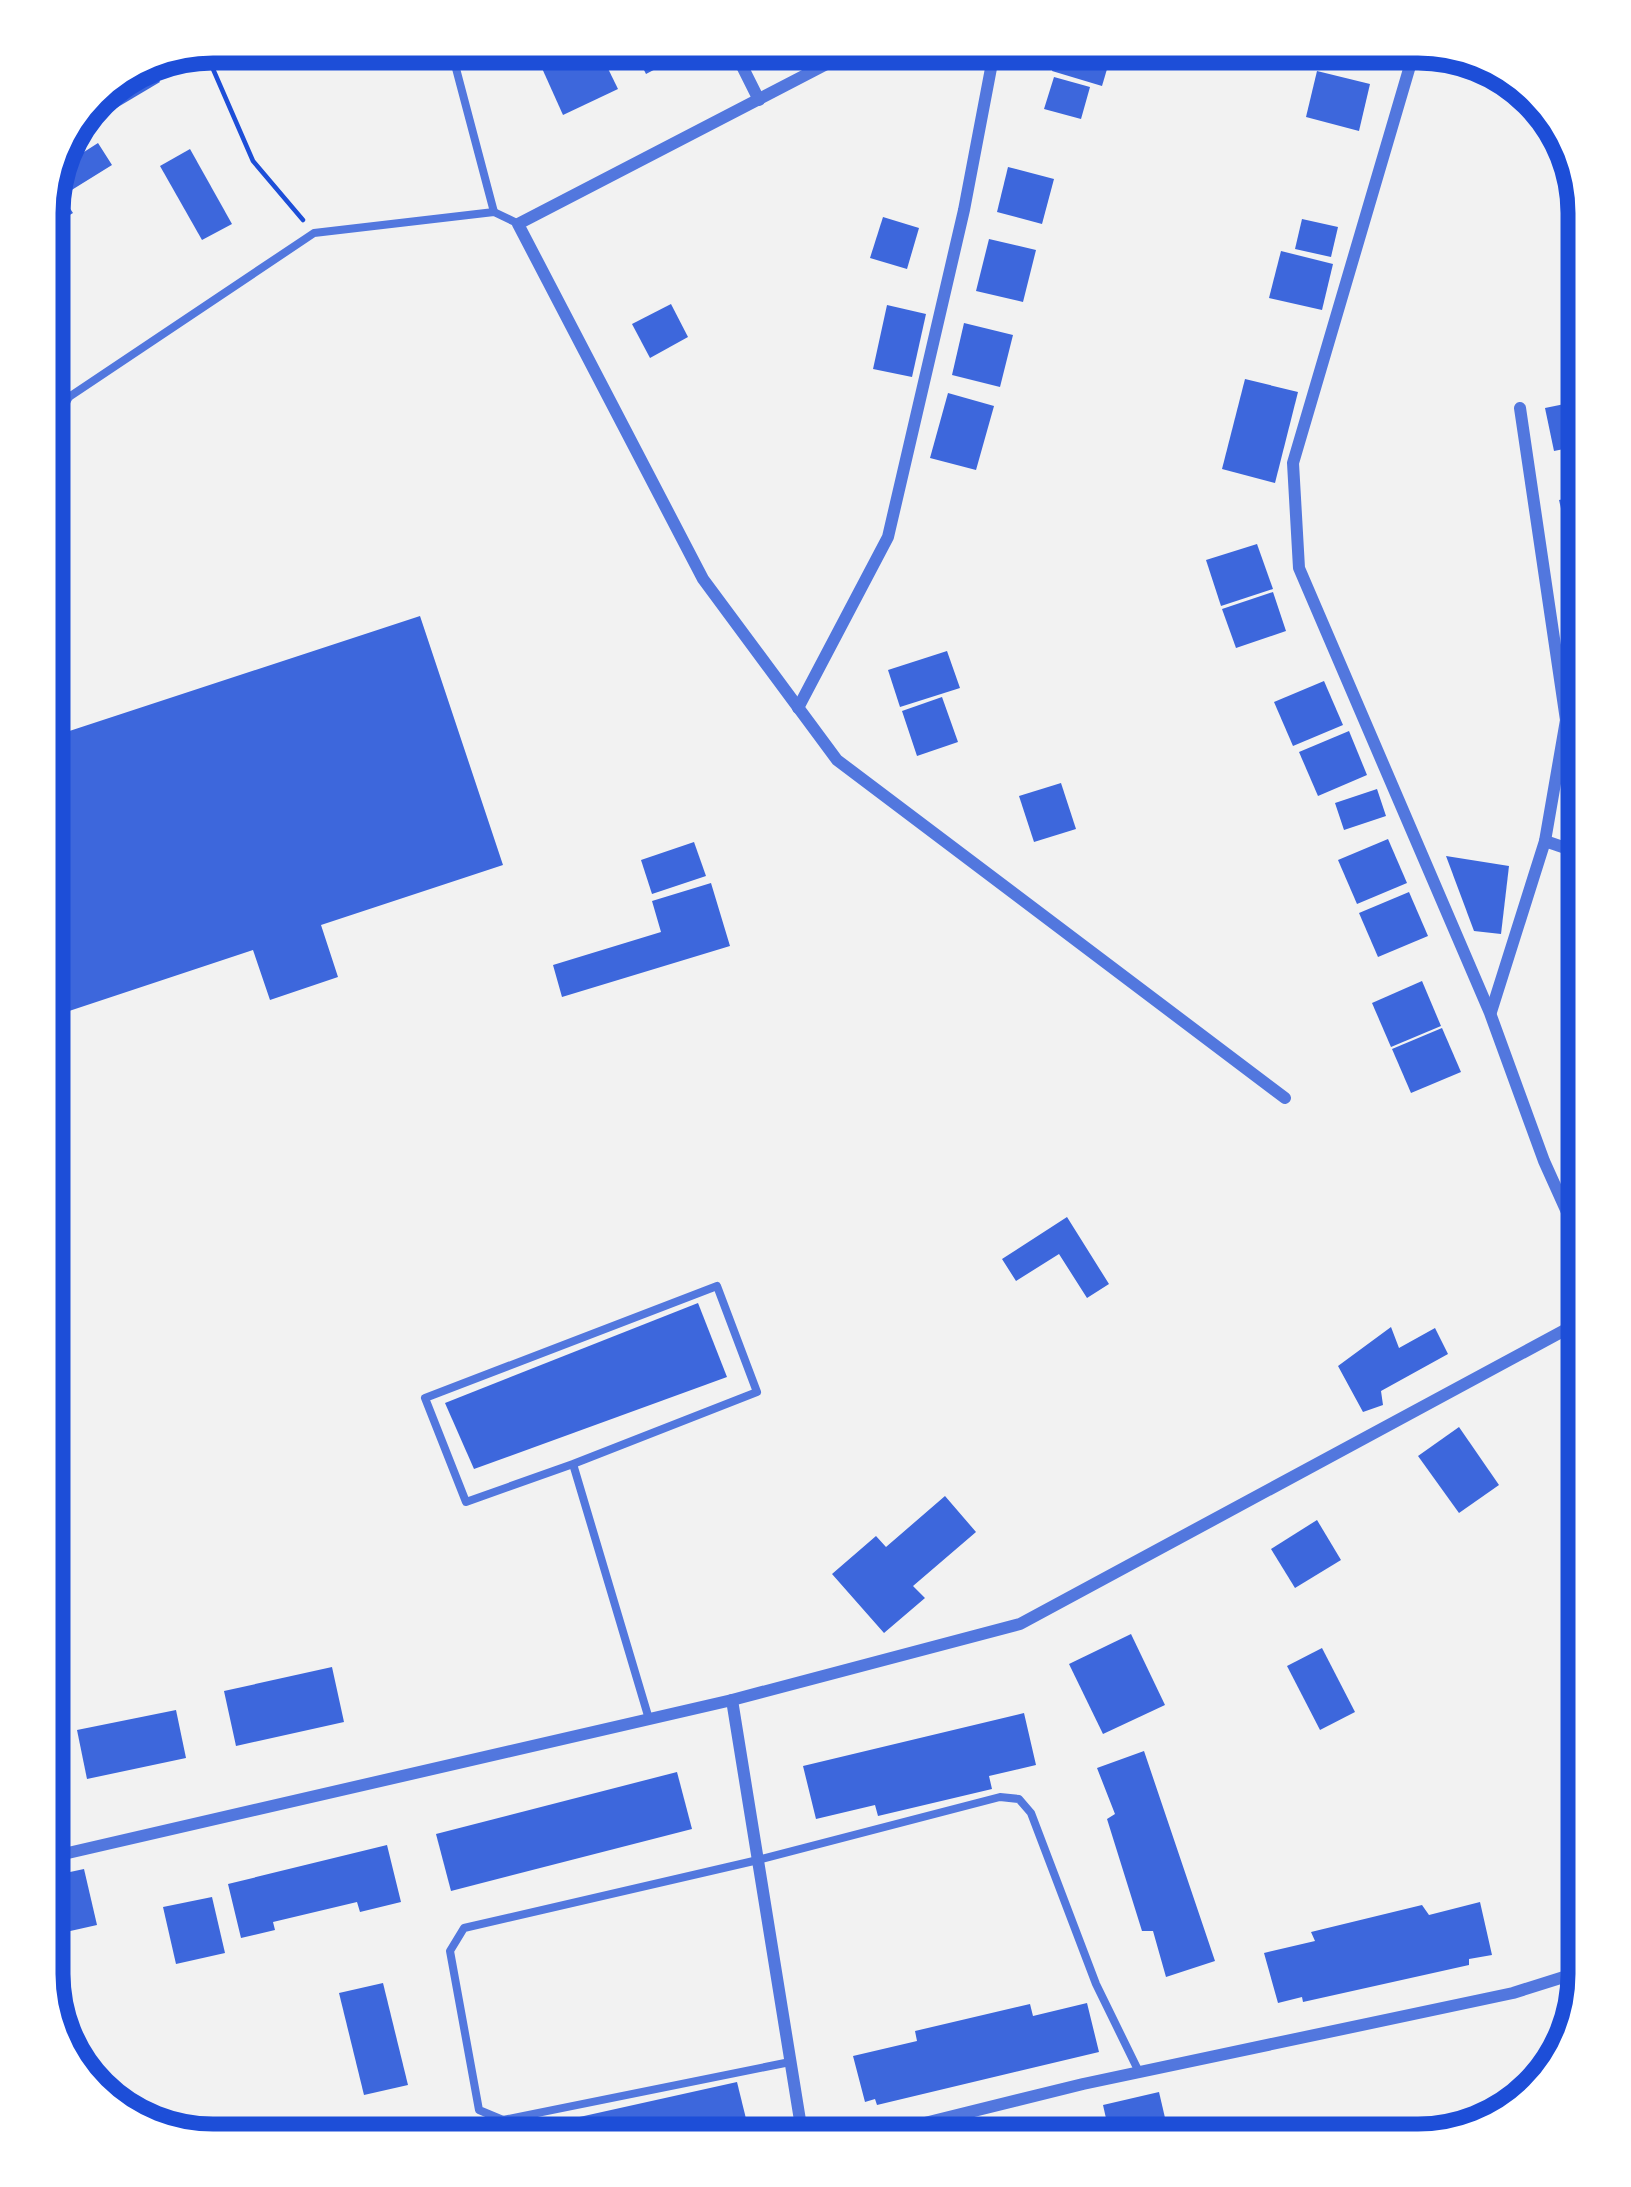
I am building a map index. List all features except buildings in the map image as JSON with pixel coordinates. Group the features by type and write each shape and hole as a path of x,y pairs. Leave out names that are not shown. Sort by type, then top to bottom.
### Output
{"street":[{"path":"740,63 759,100"},
{"path":"829,63 518,224 703,579 837,760 1286,1097"},
{"path":"798,708 888,536 964,209 992,63"},
{"path":"1411,63 1293,463 1299,568 1490,1013 1568,1214"},
{"path":"1490,1013 1545,841 1566,720 1520,408"},
{"path":"1545,841 1568,849"},
{"path":"63,1853 732,1700 1020,1624 1568,1327"},
{"path":"732,1700 800,2124"},
{"path":"923,2124 1139,2072 1513,1993 1568,1973"}],"lane":[{"path":"455,63 494,212"},
{"path":"63,408 69,397 314,233 494,212 518,224"},
{"path":"63,387 69,397"},
{"path":"717,1286 758,1392 573,1464 466,1502 425,1398 717,1286"},
{"path":"573,1464 650,1719"},
{"path":"790,2062 502,2120 479,2110 450,1951 464,1928 758,1860 1000,1797 1018,1799 1031,1813 1096,1984 1139,2072"}],"path":[{"path":"211,63 253,161 314,233"}]}
